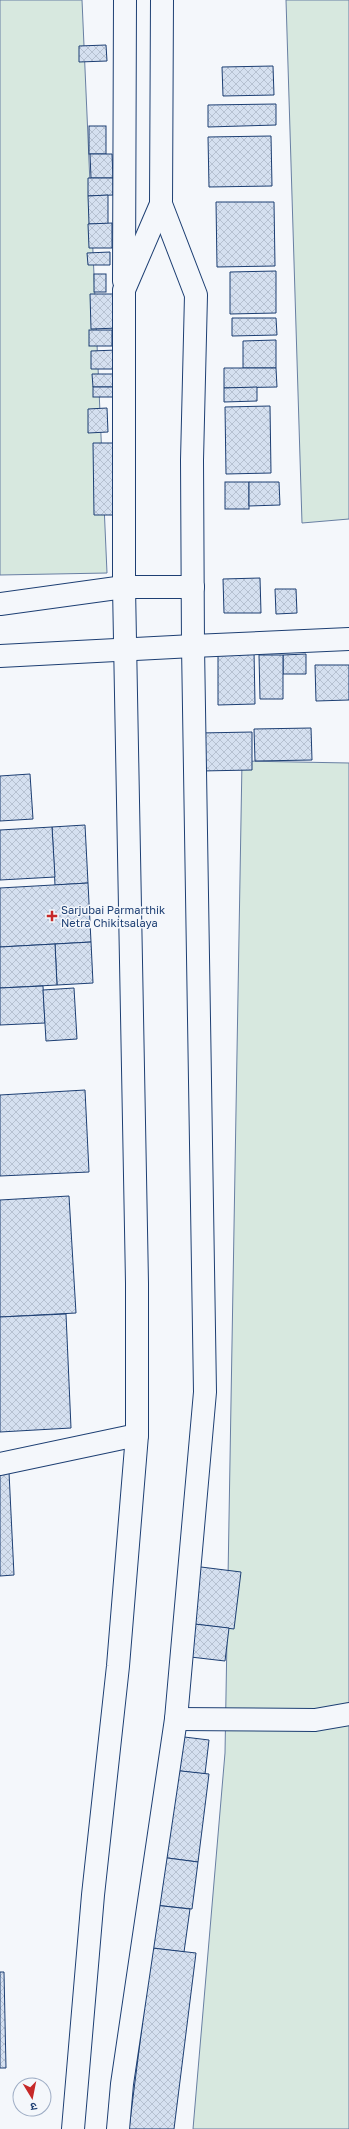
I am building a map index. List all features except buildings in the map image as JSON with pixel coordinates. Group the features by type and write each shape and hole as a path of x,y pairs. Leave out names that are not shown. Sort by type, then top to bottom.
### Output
{"main road":[{"path":"73,2129 93,1895 118,1666 137,1435 136,1275 124,587 125,0"},
{"path":"118,2129 122,2084 176,1719 205,1392 192,646 192,460 196,295 161,204 162,0"},
{"path":"124,290 161,204"},
{"path":"0,604 124,587 193,587"},
{"path":"0,656 349,639"},
{"path":"0,1464 137,1435"},
{"path":"176,1719 315,1720 349,1714"}],"shaded area":[{"path":"0,0 82,0 107,573 0,575"},
{"path":"286,0 349,0 349,519 302,523"},
{"path":"242,761 349,763 349,2129 193,2129 225,1753"}],"place":[{"name":"Sarjubai Parmarthik Netra Chikitsalaya","path":"52,916"}]}
